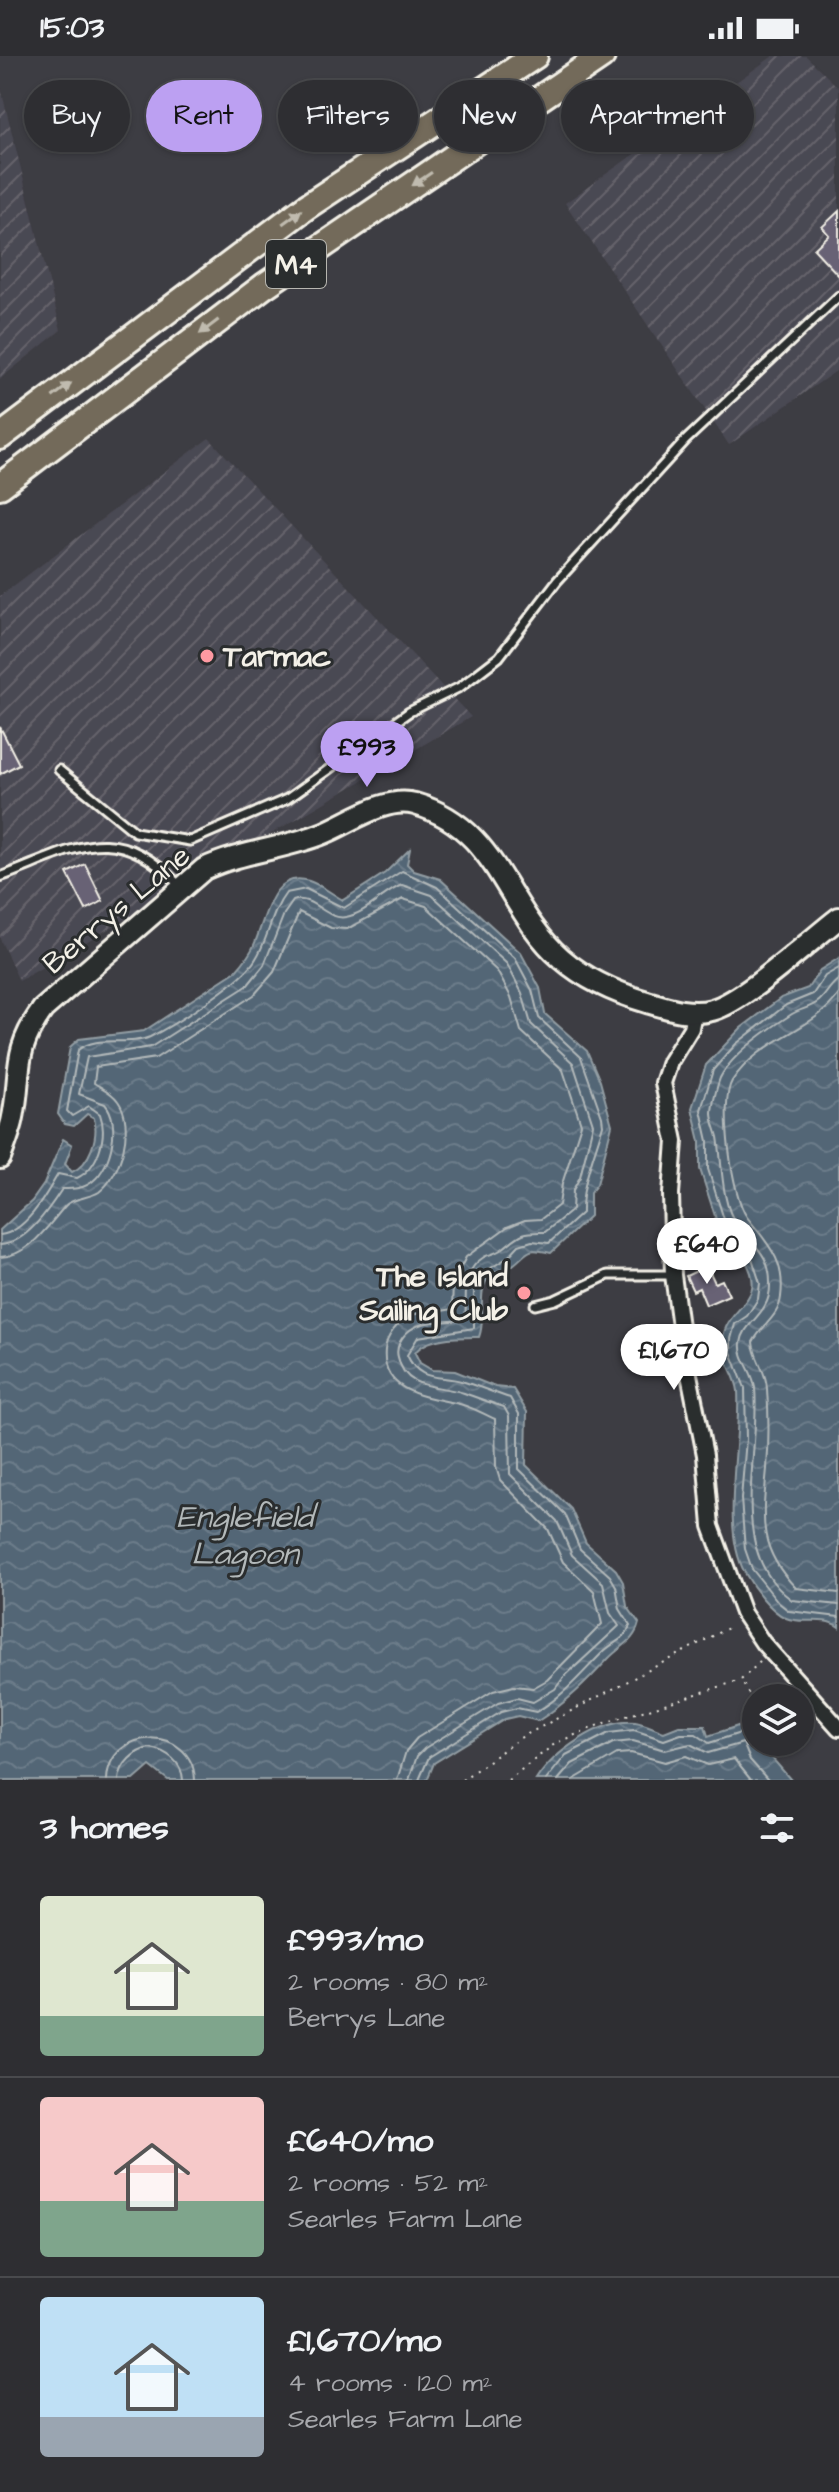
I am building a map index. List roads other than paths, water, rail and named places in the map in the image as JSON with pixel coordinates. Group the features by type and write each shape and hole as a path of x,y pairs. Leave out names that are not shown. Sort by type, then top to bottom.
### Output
{"highway":[{"name":"M4","path":"0,437 306,207 535,56"},
{"name":"M4","path":"0,486 264,286 602,56"}],"street":[{"name":"Berrys Lane","path":"0,1158 12,1120 17,1064 26,1033 43,1009 181,887 227,859 297,843 390,803 413,804 469,832 490,855 529,920 560,957 592,981 634,999 694,1012 712,1010 733,1000 839,918"},
{"path":"694,1012 691,1028 670,1062 663,1083 675,1141 671,1194 673,1275 681,1334 705,1455 711,1526 743,1613 772,1653 839,1728"}],"lane":[{"path":"59,770 135,832 190,841 287,799 409,712 460,687 499,657 557,581 686,440 839,296"},
{"path":"0,877 107,842 130,848 167,872 181,887"},
{"path":"535,1305 555,1300 608,1275 673,1275"}],"water":[{"name":"Englefield Lagoon","path":"410,849 407,864 414,871 440,879 521,953 540,988 545,1014 587,1051 600,1081 612,1125 597,1184 590,1193 590,1216 551,1253 529,1252 513,1265 490,1276 483,1289 479,1337 435,1340 415,1353 420,1363 432,1370 455,1371 495,1387 513,1389 527,1412 526,1465 571,1509 586,1543 616,1570 623,1582 627,1606 639,1623 637,1630 584,1684 548,1714 538,1721 518,1716 505,1719 434,1763 427,1780 168,1780 150,1766 134,1780 0,1780 0,1230 32,1201 44,1184 63,1139 72,1145 65,1164 72,1172 84,1163 92,1149 94,1118 87,1114 74,1126 65,1124 58,1114 70,1047 79,1039 144,1031 236,971 252,949 271,900 286,883 296,879 309,881 343,900 385,873"},
{"path":"839,958 839,1627 833,1623 793,1620 780,1615 753,1585 738,1555 734,1533 733,1485 738,1391 724,1353 723,1339 731,1319 750,1295 753,1285 743,1256 723,1241 700,1169 700,1141 692,1108 706,1065 741,1028 781,998 808,988 820,970"},
{"path":"621,1722 635,1722 664,1732 679,1726 705,1726 708,1736 742,1725 742,1756 770,1756 791,1780 536,1780 554,1759 579,1739"}],"place":[{"name":"Tarmac","path":"207,656"},
{"name":"The Island Sailing Club","path":"524,1293"}]}
